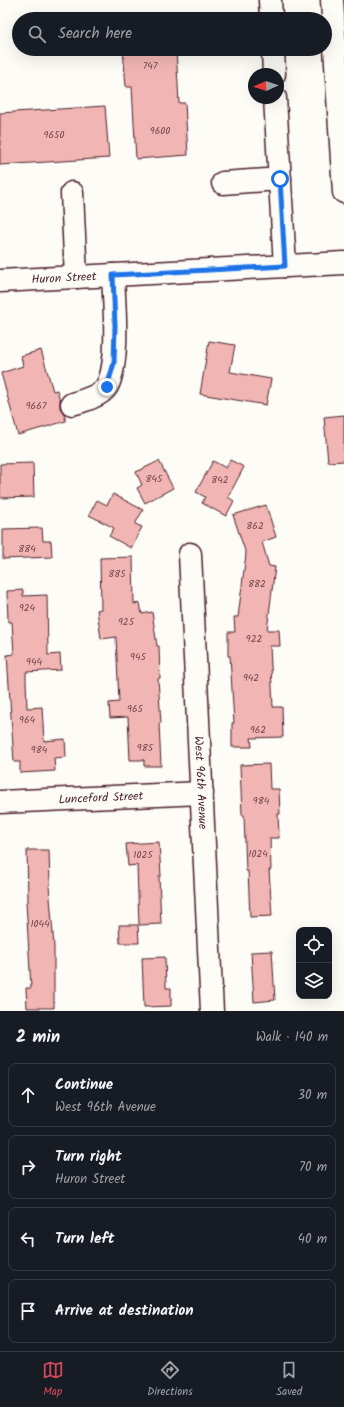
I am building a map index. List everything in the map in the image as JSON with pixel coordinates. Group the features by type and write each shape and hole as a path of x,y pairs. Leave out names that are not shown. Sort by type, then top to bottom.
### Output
{"street":[{"path":"270,0 271,12"},
{"path":"332,0 344,192"},
{"path":"273,56 274,68"},
{"path":"275,104 285,266"},
{"path":"223,183 280,179"},
{"path":"72,193 76,277"},
{"name":"Huron Street","path":"0,281 344,262"},
{"path":"72,404 91,399 107,387 109,381 114,363 115,326 113,275"},
{"name":"West 96th Avenue","path":"190,554 212,1011"},
{"name":"Lunceford Street","path":"0,802 202,793"}],"building":[{"path":"124,56 176,56 179,103 185,103 188,155 136,159 132,87 126,87"},
{"path":"105,106 109,158 0,165 0,113"},
{"path":"209,341 235,345 230,372 271,379 266,405 200,394"},
{"path":"41,350 53,391 57,390 60,400 60,408 66,421 18,435 1,373 23,366 21,356"},
{"path":"344,415 344,461 328,462 324,417"},
{"path":"230,460 244,467 228,497 234,501 226,516 202,503 205,497 196,492 213,461 226,468"},
{"path":"159,461 173,488 145,503 137,488 142,485 136,472"},
{"path":"33,463 34,497 0,498 0,464"},
{"path":"113,494 143,510 135,524 142,527 131,548 109,536 114,528 89,515 97,500 107,505"},
{"path":"266,505 276,537 262,542 269,566 275,567 267,630 279,630 280,646 270,646 273,707 282,707 283,737 251,738 252,747 232,747 232,723 234,723 230,656 228,656 228,632 235,632 234,617 238,617 246,554 233,515"},
{"path":"42,528 43,541 51,541 52,557 3,559 3,529"},
{"path":"133,557 134,604 140,603 142,614 152,612 157,646 159,646 160,678 158,679 161,723 159,723 161,766 144,766 144,760 130,760 128,717 110,718 109,703 119,702 116,637 101,639 97,610 101,609 100,558"},
{"path":"23,590 23,596 47,595 48,655 60,654 61,670 26,672 27,708 42,707 44,741 65,739 66,757 54,758 55,771 20,773 20,762 14,762 7,655 14,654 12,622 8,622 7,591"},
{"path":"269,764 270,789 279,789 280,814 278,814 279,838 270,838 271,870 269,870 272,916 250,917 248,871 246,871 244,815 242,815 240,765"},
{"path":"159,842 161,924 139,925 137,865 128,866 126,844"},
{"path":"27,850 49,850 49,886 54,946 54,1008 27,1008 26,988 31,988 26,902 28,902"},
{"path":"119,925 138,925 139,943 120,943"},
{"path":"272,951 275,1000 254,1002 251,952"},
{"path":"165,957 166,988 171,988 171,1006 144,1007 142,958"}],"route":[{"path":"107,387 114,363 115,326 113,275 285,266 280,179"}]}
